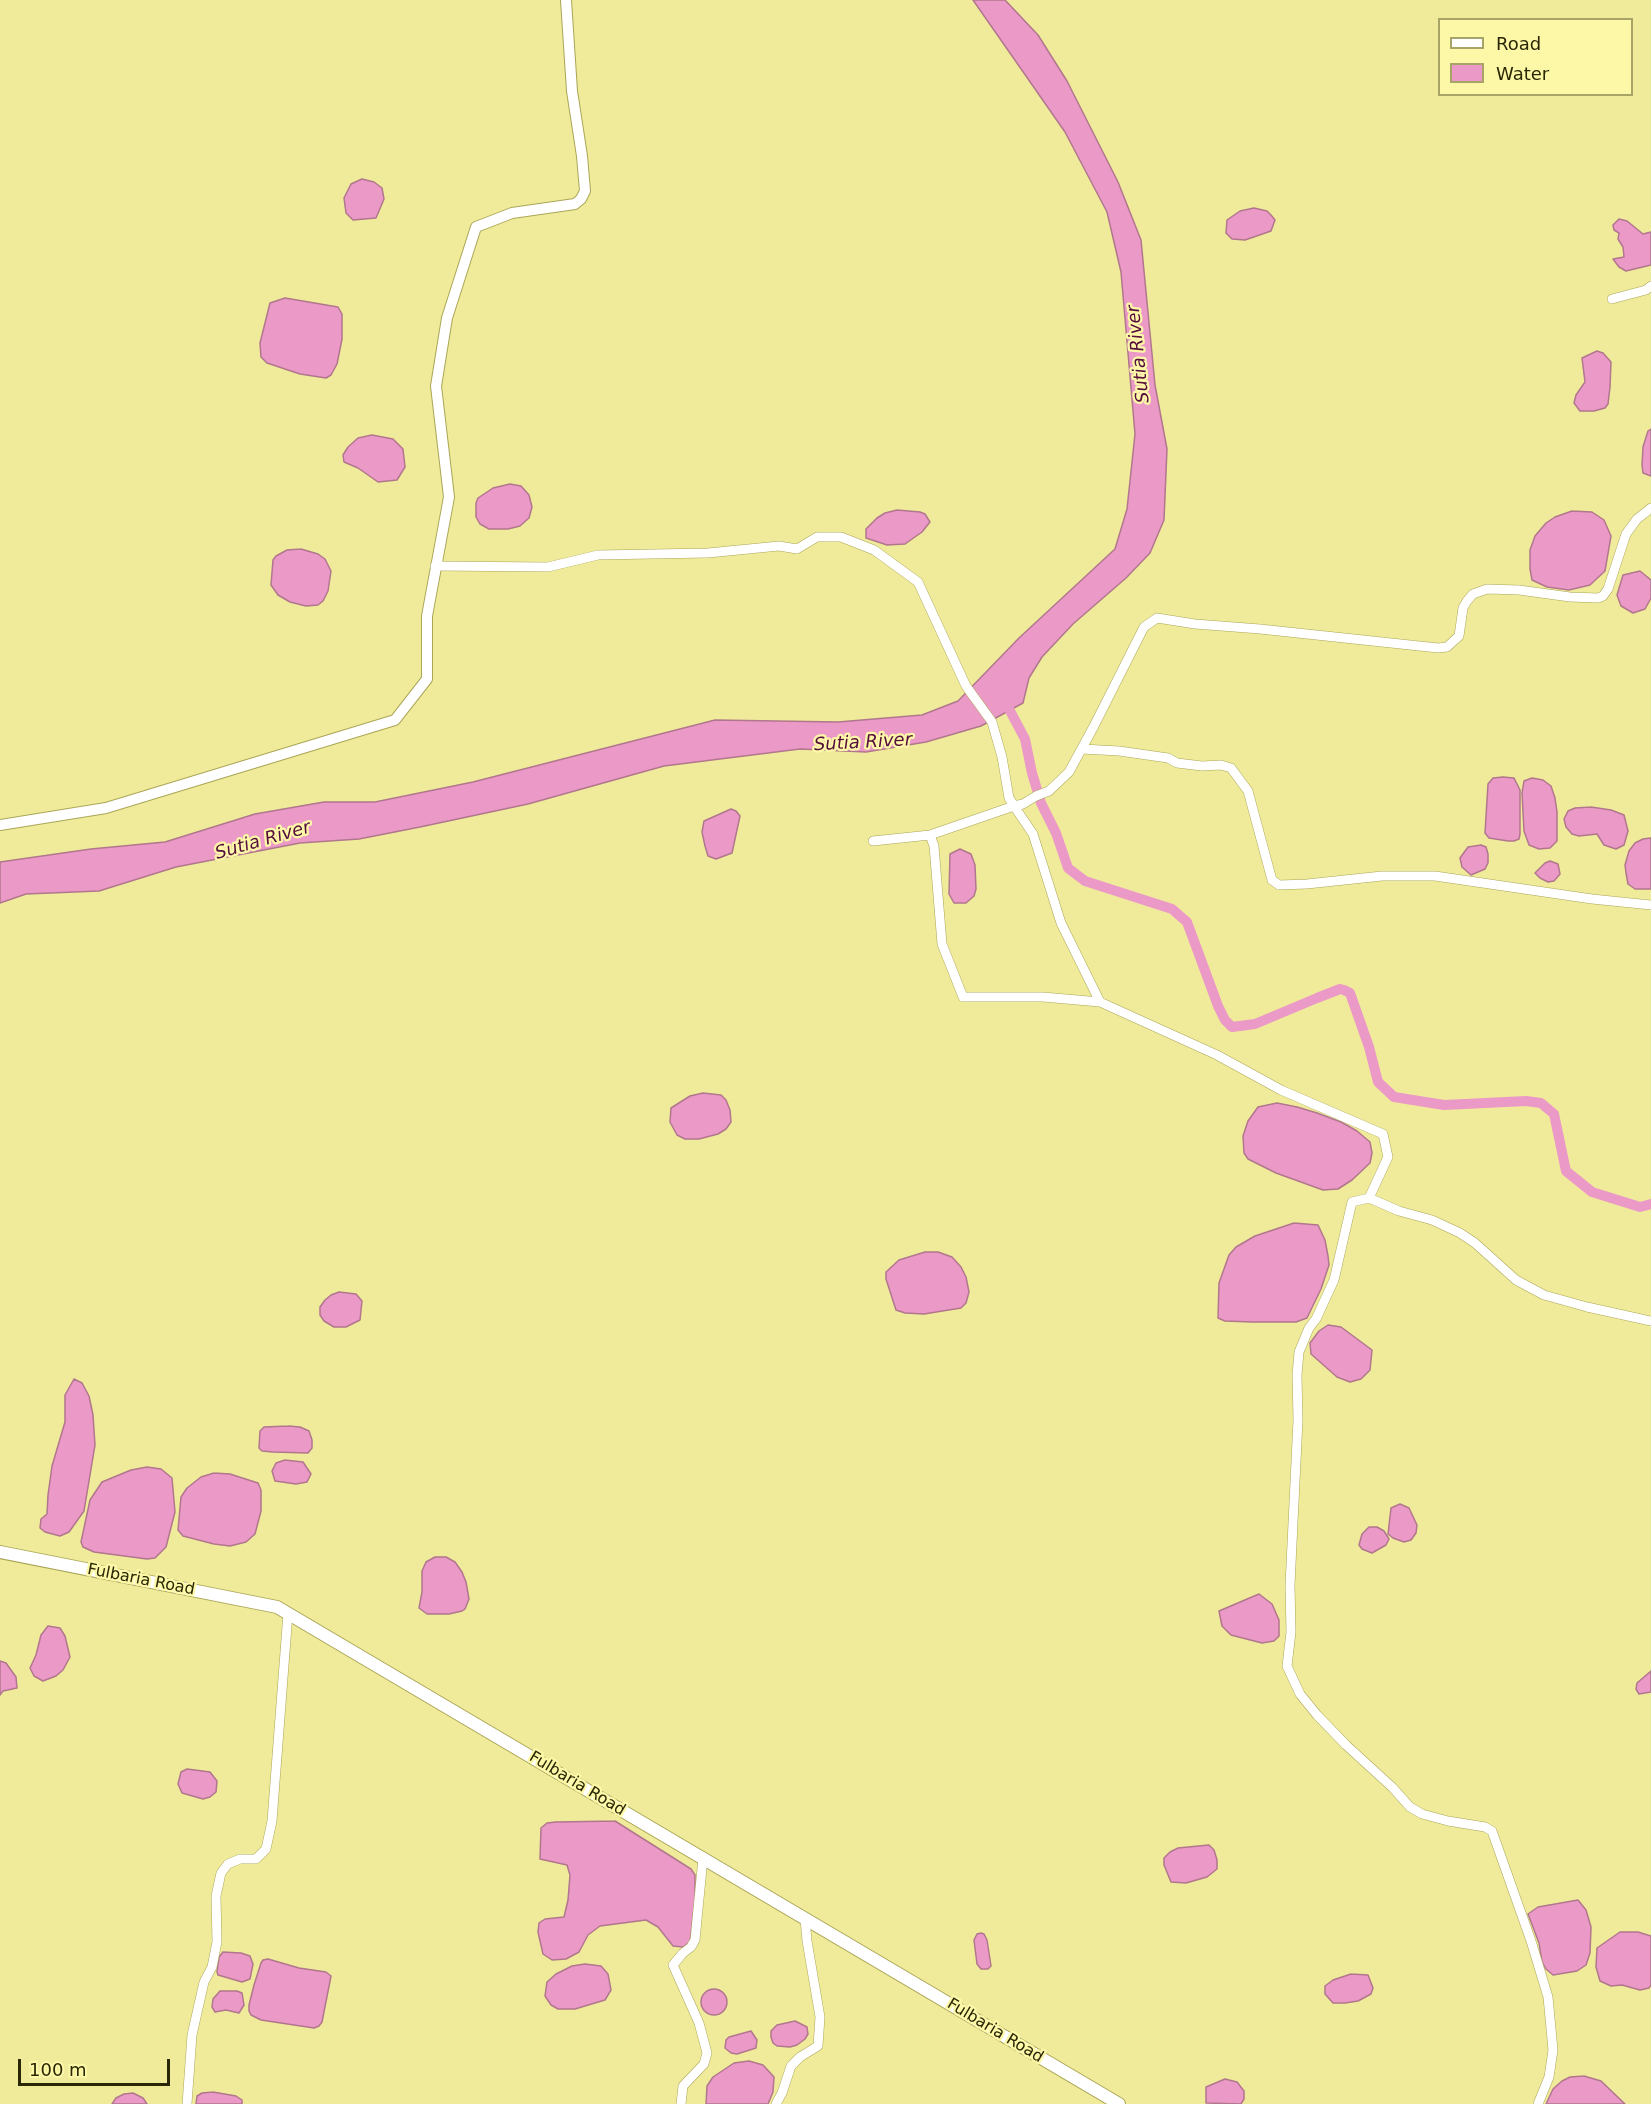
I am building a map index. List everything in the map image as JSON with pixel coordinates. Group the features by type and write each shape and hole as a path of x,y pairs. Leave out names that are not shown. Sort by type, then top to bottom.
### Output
{"main road":[{"name":"Fulbaria Road","path":"0,1552 277,1607 1119,2104"}],"street":[{"path":"0,825 106,808 395,720 427,679 427,616 450,497 436,386 447,318 476,228 512,213 575,204 585,191 572,91 566,0"},
{"path":"1612,299 1646,290 1651,286"},
{"path":"873,841 930,835 1023,804 1050,791 1069,772 1144,627 1157,618 1195,624 1260,628 1438,648 1447,647 1459,636 1463,608 1467,601 1473,594 1487,589 1519,590 1570,597 1598,598 1603,596 1608,589 1626,534 1637,519 1651,508"},
{"path":"435,566 548,567 598,555 708,553 779,546 797,549 817,537 841,537 874,550 918,582 966,686 992,722 1002,756 1009,798 1033,834 1061,923 1100,1002"},
{"path":"1082,749 1119,751 1168,758 1177,763 1202,766 1221,765 1231,768 1248,791 1272,880 1279,885 1382,876 1435,876 1592,899 1651,905"},
{"path":"930,835 934,846 942,944 963,997 1043,997 1100,1002 1217,1055 1281,1090 1383,1134 1388,1157 1369,1198"},
{"path":"1538,2104 1549,2077 1553,2050 1548,1997 1531,1941 1492,1832 1485,1827 1422,1814 1410,1807 1317,1715 1299,1694 1287,1666 1291,1632 1290,1585 1299,1352 1334,1280 1352,1202 1369,1198 1399,1211 1432,1220 1460,1233 1475,1243 1516,1280 1544,1295 1651,1321"},
{"path":"187,2104 192,2035 204,1982 212,1966 216,1942 216,1896 221,1873 228,1864 240,1859 256,1859 266,1849 272,1821 288,1613"},
{"path":"681,2104 683,2086 704,2064 707,2053 699,2023 673,1965 695,1940 703,1858"},
{"path":"776,2104 790,2066 818,2046 820,2018 805,1919"}],"water":[{"name":"Sutia River","path":"973,0 1005,0 1038,35 1067,81 1118,182 1141,240 1155,385 1167,449 1164,520 1150,553 1126,578 1073,624 1042,657 1029,678 1023,703 981,726 926,742 866,752 800,749 664,766 528,804 420,827 359,839 300,843 176,867 99,891 26,894 0,903 0,862 91,849 165,842 255,814 324,802 375,802 473,782 715,720 838,722 922,715 958,701 1019,638 1115,549 1127,509 1135,434 1121,272 1107,212 1065,132"},
{"path":"362,179 374,182 382,188 384,199 376,218 353,220 346,213 344,198 351,184"},
{"path":"1254,208 1267,211 1275,220 1271,231 1245,240 1232,239 1226,233 1227,220 1240,211"},
{"path":"1619,219 1627,221 1643,234 1651,232 1651,265 1626,271 1619,267 1613,259 1624,257 1623,247 1618,239 1619,233 1614,230 1613,225"},
{"path":"285,298 338,307 342,314 342,339 337,364 331,375 326,378 300,374 267,363 261,357 260,343 270,303"},
{"path":"1597,351 1603,353 1611,362 1608,404 1605,408 1594,411 1580,411 1574,403 1576,395 1585,382 1582,358"},
{"path":"1651,429 1651,476 1643,473 1642,465 1643,447 1648,431"},
{"path":"372,435 393,439 403,449 405,467 397,480 378,482 358,468 344,462 343,455 348,447 358,438"},
{"path":"510,484 521,486 529,495 532,507 529,518 520,526 508,529 489,529 480,524 476,517 478,498 493,488"},
{"path":"897,510 920,512 925,514 930,522 922,532 905,544 887,545 866,538 866,529 877,518"},
{"path":"1572,511 1592,512 1604,520 1611,536 1605,571 1590,585 1569,590 1547,587 1532,580 1530,550 1535,536 1546,523"},
{"path":"301,549 318,554 325,559 331,571 328,591 318,605 306,606 290,602 278,595 271,585 273,560 276,556 287,550"},
{"path":"1640,571 1651,580 1651,598 1645,609 1633,613 1621,606 1617,595 1623,575"},
{"path":"1493,778 1514,778 1520,790 1520,834 1519,839 1514,841 1489,838 1485,833 1488,784"},
{"path":"1532,778 1543,780 1551,786 1555,798 1557,841 1550,848 1539,849 1529,845 1524,831 1522,793 1524,781"},
{"path":"1591,807 1624,815 1628,831 1624,845 1616,849 1604,845 1597,834 1579,836 1572,834 1566,827 1564,819 1568,811"},
{"path":"731,809 740,816 732,853 716,859 708,856 702,832 704,821"},
{"path":"1651,838 1651,889 1635,889 1628,884 1626,873 1625,865 1629,851 1635,843"},
{"path":"1481,845 1486,847 1488,863 1485,869 1471,875 1462,867 1460,858 1468,847"},
{"path":"960,849 971,854 975,865 976,889 974,896 966,903 954,903 949,894 950,854"},
{"path":"1550,861 1558,864 1560,874 1554,881 1548,882 1535,873"},
{"path":"703,1093 721,1095 726,1100 731,1122 718,1134 699,1139 685,1139 677,1135 670,1122 671,1108 690,1096"},
{"path":"1277,1103 1317,1113 1357,1131 1370,1142 1372,1153 1370,1163 1352,1180 1338,1189 1323,1190 1276,1173 1248,1159 1244,1153 1243,1136 1248,1121 1258,1107"},
{"path":"1294,1223 1318,1225 1325,1240 1328,1256 1329,1265 1321,1289 1307,1318 1296,1322 1252,1322 1225,1321 1218,1318 1219,1283 1229,1255 1236,1247 1255,1236"},
{"path":"925,1252 938,1252 952,1257 961,1267 969,1292 966,1303 961,1308 924,1314 896,1310 886,1272 899,1260"},
{"path":"339,1292 356,1294 362,1301 360,1320 346,1327 334,1327 324,1321 320,1315 320,1307 325,1300"},
{"path":"1328,1325 1341,1327 1372,1350 1370,1370 1361,1379 1350,1382 1337,1377 1311,1354 1310,1343 1319,1331"},
{"path":"74,1379 82,1383 89,1396 95,1445 84,1511 69,1532 60,1536 45,1532 40,1528 41,1519 47,1514 52,1466 65,1422 65,1395"},
{"path":"289,1426 309,1431 312,1448 308,1453 262,1451 259,1448 260,1431 264,1427"},
{"path":"285,1460 303,1462 311,1474 307,1482 296,1484 275,1481 272,1471 276,1463"},
{"path":"147,1467 161,1469 172,1478 175,1512 166,1547 155,1558 147,1559 94,1552 83,1547 81,1542 90,1500 102,1482 131,1470"},
{"path":"214,1473 230,1474 258,1483 261,1490 261,1511 255,1534 246,1542 230,1546 214,1544 183,1536 178,1530 181,1497 187,1488 201,1477"},
{"path":"1400,1504 1409,1508 1417,1525 1416,1533 1411,1540 1404,1542 1388,1534 1391,1508"},
{"path":"1369,1527 1377,1527 1384,1531 1389,1539 1386,1545 1372,1553 1362,1549 1359,1545 1362,1534"},
{"path":"435,1557 446,1557 455,1562 462,1572 469,1599 462,1611 449,1614 427,1614 419,1608 422,1571 426,1562"},
{"path":"1259,1594 1272,1604 1279,1620 1279,1636 1274,1641 1262,1643 1231,1635 1222,1626 1219,1611"},
{"path":"48,1626 60,1628 65,1636 70,1657 63,1670 56,1676 43,1681 34,1676 30,1668 41,1635"},
{"path":"0,1661 6,1663 16,1677 17,1688 3,1691 0,1695"},
{"path":"1651,1671 1651,1692 1639,1694 1636,1689 1637,1683"},
{"path":"187,1769 210,1772 217,1781 216,1792 203,1799 182,1793 178,1784 181,1772"},
{"path":"615,1821 691,1869 695,1875 695,1901 690,1942 683,1947 673,1946 658,1927 646,1920 600,1926 588,1935 579,1952 566,1959 552,1960 543,1954 538,1932 539,1923 545,1919 564,1917 570,1875 567,1865 540,1859 541,1828 547,1823 556,1822"},
{"path":"1209,1845 1214,1850 1217,1869 1207,1877 1186,1883 1171,1882 1164,1865 1164,1858 1170,1852 1178,1848"},
{"path":"1578,1900 1586,1910 1591,1927 1590,1953 1586,1965 1577,1971 1553,1975 1542,1962 1539,1943 1528,1914 1538,1907"},
{"path":"1620,1932 1638,1932 1651,1936 1651,1985 1649,1988 1640,1990 1622,1985 1611,1986 1600,1981 1596,1967 1597,1948"},
{"path":"981,1933 987,1940 991,1966 988,1969 981,1969 977,1964 974,1940 977,1934"},
{"path":"223,1952 250,1956 253,1964 250,1979 242,1982 218,1975 219,1957"},
{"path":"268,1959 299,1968 326,1972 331,1976 322,2022 319,2026 314,2028 261,2020 251,2015 249,2005 254,1985 261,1963"},
{"path":"585,1964 601,1966 608,1974 611,1990 605,2000 575,2009 558,2009 551,2005 545,1996 547,1982 556,1974 572,1966"},
{"path":"1351,1974 1368,1975 1373,1988 1371,1994 1358,2001 1333,2003 1325,1994 1325,1986 1333,1980"},
{"path":"714,1989 723,1993 727,2002 723,2011 714,2015 705,2011 701,2002 705,1993"},
{"path":"220,1991 242,1993 244,2005 239,2013 226,2010 215,2012 212,2007 213,1999"},
{"path":"795,2021 807,2027 808,2034 805,2039 790,2047 777,2046 773,2043 771,2031 777,2025"},
{"path":"751,2031 757,2040 756,2048 737,2054 725,2048 729,2037"},
{"path":"749,2061 763,2065 774,2077 773,2092 768,2104 706,2104 707,2086 713,2077 734,2063"},
{"path":"1584,2076 1601,2081 1625,2104 1546,2104 1553,2089 1562,2081 1570,2077"},
{"path":"1225,2079 1237,2082 1244,2091 1241,2104 1206,2103 1206,2087"},
{"path":"213,2092 236,2096 242,2100 242,2104 196,2104 197,2096"},
{"path":"133,2093 143,2098 147,2104 112,2104 116,2098"}],"waterway":[{"path":"1008,707 1025,739 1041,803 1056,833 1068,868 1085,881 1172,909 1187,922 1218,1006 1225,1020 1232,1027 1255,1024 1340,989 1344,990 1350,993 1369,1047 1378,1082 1394,1097 1444,1105 1526,1101 1541,1103 1554,1114 1566,1171 1592,1192 1640,1207 1651,1204"}]}
